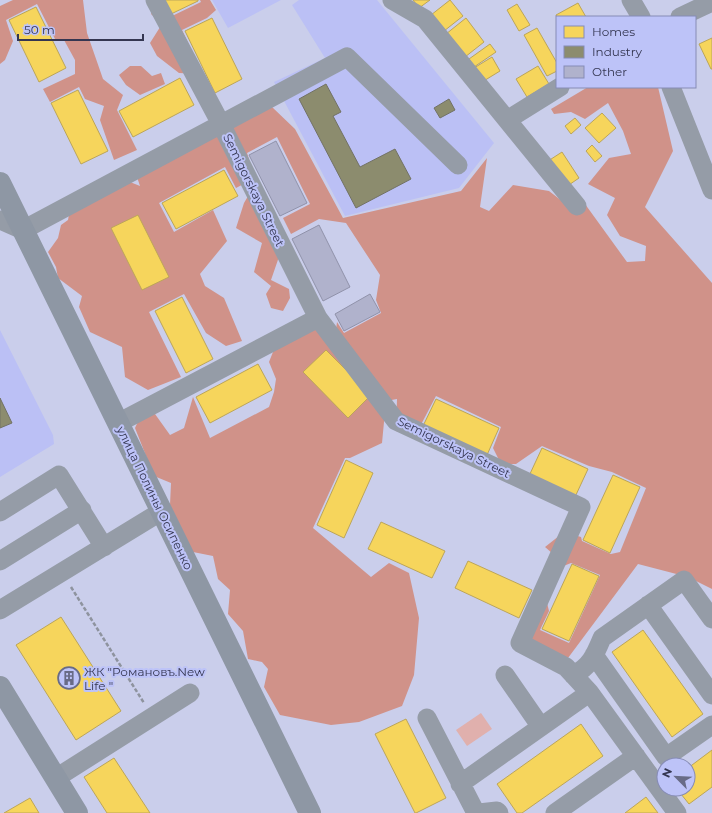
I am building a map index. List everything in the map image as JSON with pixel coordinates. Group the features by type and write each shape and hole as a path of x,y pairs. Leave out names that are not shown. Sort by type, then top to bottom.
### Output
{"main road":[{"name":"улица Полины Осипенко","path":"0,183 310,813"},
{"path":"0,687 77,813"}],"street":[{"name":"Semigorskaya Street","path":"155,0 221,124 318,318 396,421 581,507 520,643 566,667 589,693 677,813"},
{"path":"392,0 425,19 577,206"},
{"path":"632,0 640,16"},
{"path":"682,16 712,2"},
{"path":"0,220 23,230 347,57 458,165"},
{"path":"507,120 558,88"},
{"path":"671,88 712,190"},
{"path":"118,422 318,318"},
{"path":"0,512 59,475 104,546"},
{"path":"0,561 82,510"},
{"path":"0,610 162,511"},
{"path":"573,675 584,670 594,655 602,638 684,580 712,619"},
{"path":"648,605 712,695"},
{"path":"594,655 666,757 712,725"},
{"path":"505,675 541,727"},
{"path":"56,778 190,693"},
{"path":"460,784 589,693"},
{"path":"427,718 476,813"},
{"path":"555,813 641,764 656,760"},
{"path":"479,813 497,811 499,813"}],"path":[{"path":"62,572 152,717"}],"shaded area":[{"path":"13,0 83,0 87,33 103,79 123,95 117,110 137,150 114,160 100,120 104,106 85,99 79,87 50,102 43,89 75,74 75,60 64,40 55,39 37,4 6,20 13,41 5,60 0,64 0,6"},
{"path":"200,0 210,0 216,10 207,18 182,30 202,71 200,74 179,73 157,56 150,43 162,24 151,14 156,6 170,17 201,2"},
{"path":"212,0 281,0 228,28"},
{"path":"299,0 377,0 494,143 459,188 345,216 274,82 325,58 292,5"},
{"path":"130,66 141,66 152,76 161,73 165,84 140,95 126,85 119,75"},
{"path":"586,88 658,88 673,151 645,207 712,283 712,589 688,577 638,564 568,658 525,642 547,603 549,611 540,630 569,643 600,575 571,563 556,569 552,553 545,547 564,532 581,537 582,541 611,554 620,552 646,488 612,472 589,466 542,446 516,464 501,464 493,448 501,427 436,396 415,436 396,431 397,399 386,401 382,443 350,458 345,458 313,528 371,577 389,563 409,573 419,618 414,675 402,706 359,722 331,725 280,715 264,687 268,669 262,662 248,659 243,631 228,614 230,590 218,579 213,556 193,552 170,505 171,483 154,476 135,428 141,415 155,414 170,435 184,428 193,397 210,438 269,407 274,392 276,379 269,362 277,342 317,325 336,330 337,322 344,333 381,313 376,300 380,275 346,223 319,219 291,234 283,218 310,204 277,137 247,153 255,178 236,188 225,167 159,203 174,232 213,210 227,241 200,274 205,286 224,298 242,341 226,346 206,333 184,294 149,312 181,377 148,390 125,377 122,347 90,332 79,307 82,296 58,278 56,267 48,252 58,238 61,225 68,220 70,209 125,180 140,186 136,174 272,107 295,129 343,218 461,191 487,158 480,207 489,211 513,185 549,191 571,208 585,204 627,262 645,261 646,246 620,236 607,215 615,198 588,184 609,158 631,154 623,131 608,103 585,119 571,112 554,114 551,109"},
{"path":"251,191 281,251 271,280 289,289 290,298 283,311 271,308 266,294 271,286 254,272 262,243 236,228 244,203"},
{"path":"0,330 53,435 54,444 0,477"},
{"path":"481,713 492,729 467,746 456,730"}],"building: Homes":[{"path":"164,0 198,0 198,1 171,14"},
{"path":"413,0 430,0 419,8"},
{"path":"450,0 463,16 444,31 431,15"},
{"path":"578,3 585,16 556,16"},
{"path":"517,4 530,25 519,31 507,10"},
{"path":"36,7 66,68 39,82 9,20"},
{"path":"212,18 242,79 215,93 185,31"},
{"path":"466,18 484,42 465,57 446,34"},
{"path":"537,28 556,61 556,72 547,76 524,35"},
{"path":"712,38 712,69 711,69 699,44"},
{"path":"490,44 496,52 474,67 469,59"},
{"path":"492,57 500,71 482,82 474,68"},
{"path":"538,66 549,84 527,97 516,79"},
{"path":"180,78 194,105 133,137 119,111"},
{"path":"78,90 108,151 81,164 51,103"},
{"path":"602,113 616,128 599,143 585,128"},
{"path":"575,118 581,125 571,134 565,126"},
{"path":"592,145 602,156 595,162 586,151"},
{"path":"562,152 579,178 563,189 545,163"},
{"path":"224,170 238,196 176,229 162,203"},
{"path":"138,215 169,277 142,290 111,228"},
{"path":"182,297 213,359 186,373 155,311"},
{"path":"326,350 371,395 348,418 303,372"},
{"path":"258,364 272,390 210,423 196,397"},
{"path":"436,399 499,428 487,455 423,426"},
{"path":"542,448 588,469 575,497 529,476"},
{"path":"346,460 373,473 344,538 317,525"},
{"path":"613,475 640,487 610,553 583,540"},
{"path":"381,522 445,551 432,578 368,549"},
{"path":"468,561 532,590 519,618 455,588"},
{"path":"572,564 599,576 569,641 542,629"},
{"name":"ЖК \"Романовъ.New Life \"","path":"61,617 121,711 76,740 16,645"},
{"path":"643,630 703,714 672,737 612,652"},
{"path":"406,719 446,798 416,813 375,734"},
{"path":"581,724 603,756 522,813 517,813 497,784"},
{"path":"712,750 712,787 689,804 683,797 696,797 696,762"},
{"path":"114,758 150,813 107,813 84,777"},
{"path":"646,797 658,813 625,813"},
{"path":"30,798 39,813 4,813"}],"building: Industry":[{"path":"326,84 341,112 333,116 360,167 395,149 411,179 356,208 299,99"},
{"path":"449,99 455,110 440,118 434,108"},
{"path":"0,398 12,423 0,428"}],"building: Other":[{"path":"276,141 307,203 280,216 249,155"},
{"path":"319,225 350,287 323,301 292,239"},
{"path":"370,294 380,312 344,331 335,314"}],"place":[{"name":"ЖК \"Романовъ.New Life \"","path":"69,678"}]}
